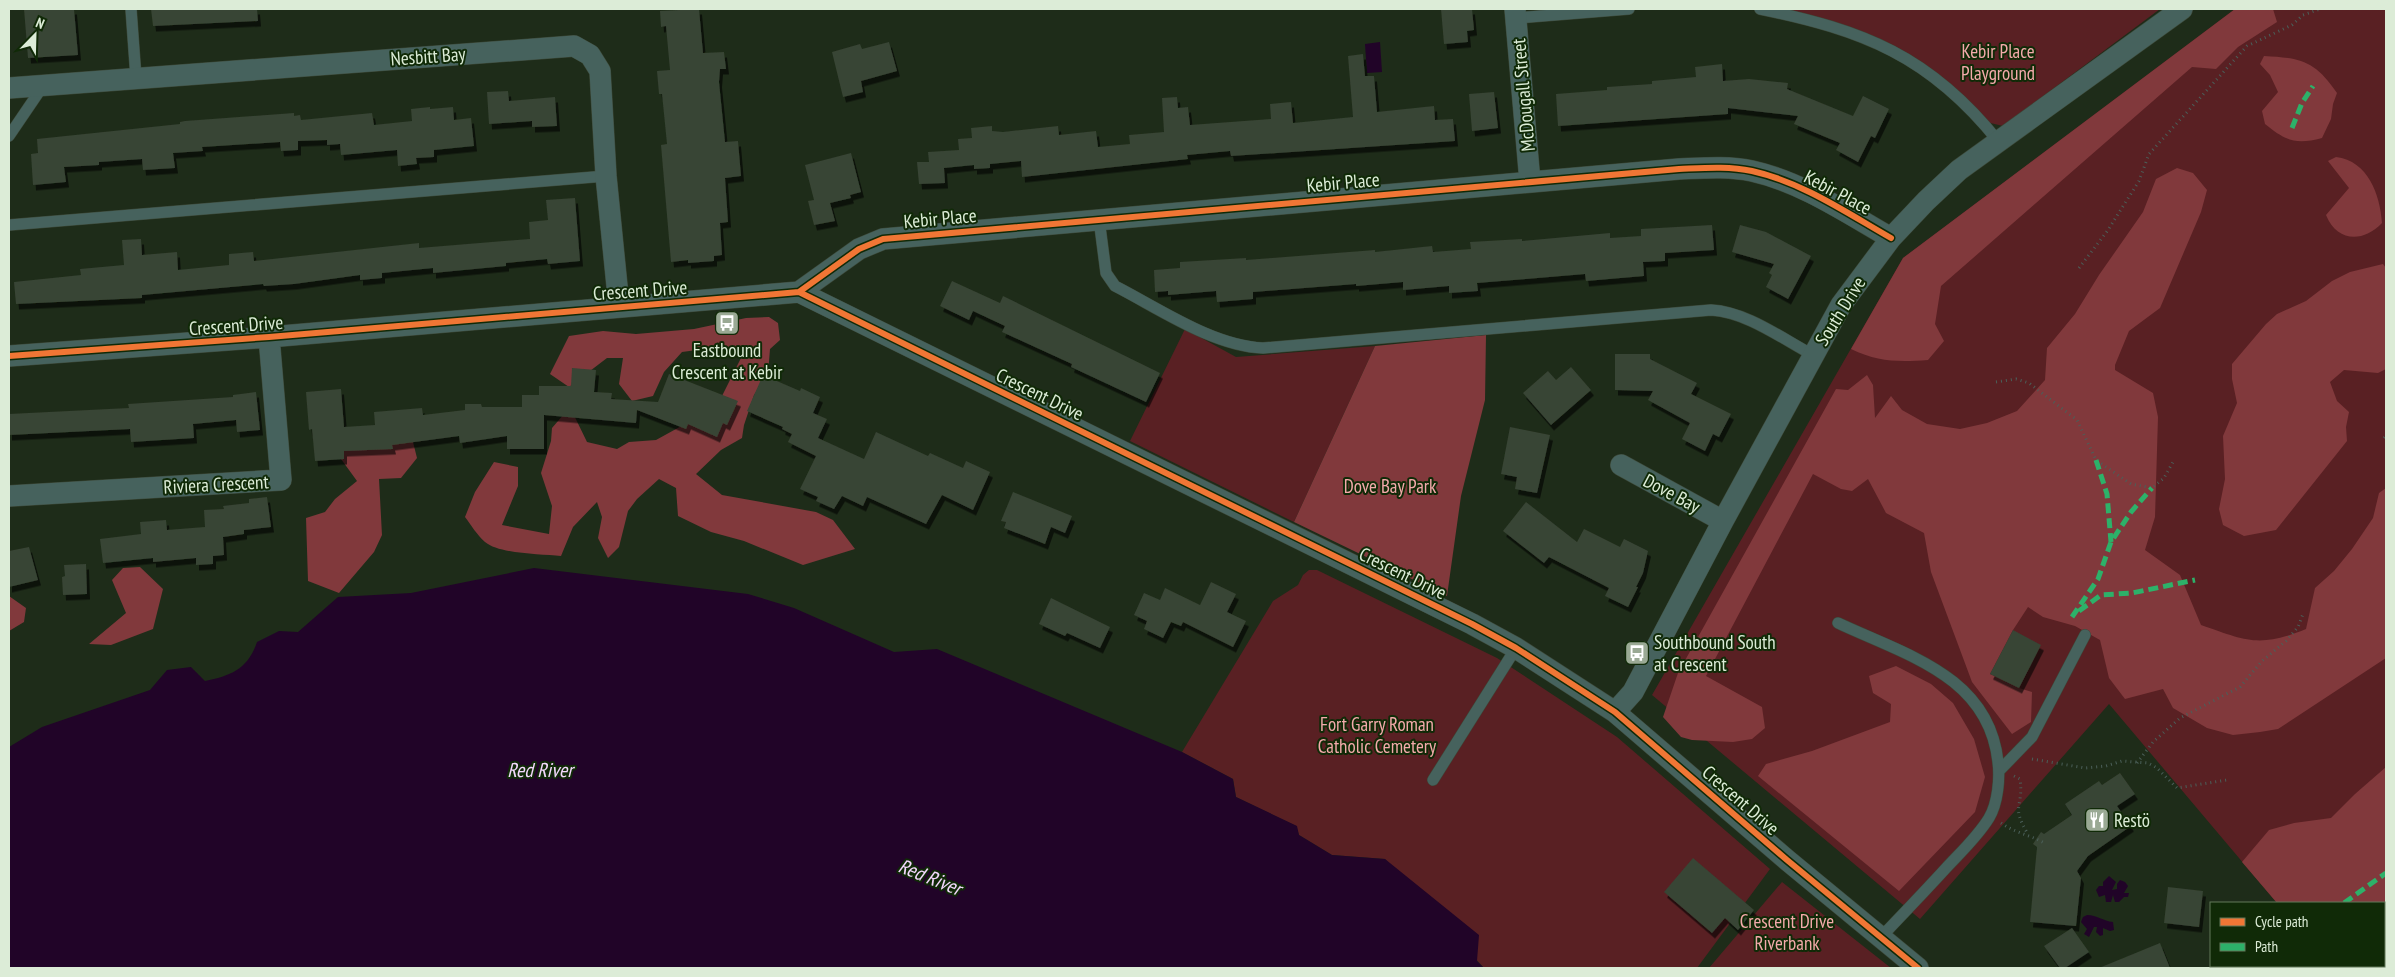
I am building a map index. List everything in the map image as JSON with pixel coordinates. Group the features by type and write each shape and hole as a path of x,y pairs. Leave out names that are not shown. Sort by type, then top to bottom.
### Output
{"street":[{"name":"South Drive","path":"1615,712 1633,692 1723,521 1841,305 1891,238 1946,183 1998,141 2182,9"},
{"name":"McDougall Street","path":"1516,13 1530,182"},
{"name":"Nesbitt Bay","path":"9,88 574,46 590,54 600,71 606,176 619,306"},
{"name":"Kebir Place","path":"799,292 860,249 883,239 1679,169 1723,167 1753,171 1799,186 1891,238"},
{"name":"Crescent Drive","path":"9,356 269,338 619,306 799,292 1472,624 1516,648 1615,712 1787,860 1882,936 1918,968"},
{"name":"Riviera Crescent","path":"9,496 281,480 269,338"},
{"name":"Dove Bay","path":"1621,466 1723,521"}],"lane":[{"path":"131,9 136,78"},
{"path":"1516,13 1629,9"},
{"path":"1760,9 1807,19 1855,34 1891,49 1950,90 1982,121 1998,141"},
{"path":"9,136 44,86"},
{"path":"9,224 606,176"},
{"path":"1099,219 1106,273 1115,286 1219,340 1245,347 1263,348 1711,310 1726,311 1742,317 1813,355"},
{"path":"1838,623 1938,669 1963,688 1986,717 1996,745 1999,770 1996,798 1990,816 1977,835 1882,936"},
{"path":"1999,770 2032,737 2084,635"},
{"path":"1433,780 1516,648"}],"path":[{"path":"2079,268 2108,230 2139,181 2149,154 2247,46 2292,25 2302,15 2320,9"},
{"path":"1996,382 2016,379 2029,383 2050,398 2077,420 2096,460 2131,484 2152,488 2164,478 2172,462"},
{"path":"2137,763 2154,742 2180,718 2240,687 2262,661 2298,628 2303,614"},
{"path":"2014,756 2086,768 2106,766 2122,761 2148,763 2157,768 2177,788 2227,780"},
{"path":"1999,770 2020,779 2022,794 2017,810 2018,818 2028,834"},
{"path":"1990,816 2013,831 2028,834 2046,844"}],"green space":[{"name":"Kebir Place Playground","path":"1760,9 2160,9 2003,126 1982,121 1891,49"},
{"path":"2235,9 2386,9 2386,968 2247,968 2385,967 2385,902 2276,902 2109,704 1920,919 1652,695 1903,258"},
{"path":"2235,9 2273,9 2277,22 2238,47 2216,69 2192,67 1941,286 1935,324 1944,341 1928,360 1879,359 1851,349 1903,258"},
{"path":"2264,56 2288,58 2306,63 2322,74 2337,93 2331,119 2322,138 2305,141 2292,140 2285,138 2265,124 2262,111 2278,92 2270,75 2260,64"},
{"path":"2336,157 2356,165 2364,172 2375,190 2382,223 2375,230 2367,234 2351,237 2344,235 2331,224 2326,215 2349,188 2328,161"},
{"path":"2177,168 2193,173 2207,190 2201,212 2160,308 2129,331 2115,365 2115,370 2153,393 2158,417 2155,517 2145,550 2180,575 2201,625 2242,638 2253,640 2276,639 2306,629 2315,588 2334,571 2352,549 2373,518 2379,493 2386,488 2386,658 2278,729 2233,735 2207,728 2173,708 2163,689 2125,699 2109,678 2100,640 2075,626 2043,617 2028,607 2013,630 1990,674 2032,692 2031,722 2012,734 1972,682 1931,572 1924,533 1886,513 1868,479 1852,491 1841,489 1813,474 1706,676 1762,707 1765,728 1752,739 1733,742 1692,740 1681,737 1663,717 1678,673 1836,389 1848,390 1867,375 1873,385 1875,418 1891,396 1902,410 1927,424 1960,429 1987,423 2017,411 2045,380 2047,348 2075,314 2099,275 2143,212 2156,179"},
{"path":"2383,264 2386,268 2386,369 2378,373 2344,370 2330,382 2337,401 2349,412 2346,427 2347,441 2276,530 2244,536 2223,525 2219,509 2225,479 2223,436 2237,403 2232,379 2232,364 2277,314 2306,301 2332,281 2350,272"},
{"path":"769,317 778,323 780,340 770,349 768,374 754,395 744,425 742,438 721,450 696,474 722,495 816,512 833,520 855,549 803,565 744,541 711,532 678,516 676,488 659,479 637,499 628,511 619,547 608,558 598,538 602,517 597,502 573,527 561,556 521,553 491,546 479,536 465,517 475,492 494,462 518,467 518,486 502,525 549,534 552,506 541,473 551,441 552,428 570,407 587,442 617,449 629,442 656,440 705,413 721,398 746,348 729,357 697,350 682,352 664,372 653,396 632,401 619,384 623,358 607,358 569,387 550,374 569,336 603,331 636,334 694,329 746,318"},
{"path":"1185,329 1236,357 1375,346 1294,522 1130,441"},
{"name":"Dove Bay Park","path":"1486,335 1485,400 1461,496 1447,596 1294,522 1375,346"},
{"path":"350,432 413,442 417,458 401,478 379,479 382,535 374,552 339,593 308,581 306,518 325,512 335,499 357,481 341,459"},
{"path":"140,567 163,589 153,629 111,645 89,644 126,613 112,580 123,568"},
{"name":"Fort Garry Roman Catholic Cemetery","path":"1309,570 1317,570 1497,658 1617,737 1770,869 1697,968 1484,968 1385,859 1332,855 1299,835 1296,826 1236,797 1233,779 1182,752 1273,601 1298,585 1303,575"},
{"path":"9,596 26,608 24,622 9,631"},
{"path":"1896,666 1931,684 1953,703 1974,739 1985,777 1975,812 1899,891 1758,776 1766,764 1812,751 1890,722 1891,704 1873,693 1869,676"},
{"path":"2386,767 2386,968 2247,968 2385,967 2385,902 2276,902 2242,862 2269,830 2294,823 2331,818"},
{"name":"Crescent Drive Riverbank","path":"1782,882 1891,968 1709,968"}],"water":[{"path":"1380,42 1382,72 1367,73 1365,44"},
{"name":"Red River","path":"534,568 748,594 794,608 894,652 937,649 1182,752 1233,779 1236,797 1297,826 1299,835 1332,855 1385,859 1479,935 1477,961 1484,968 9,968 9,747 42,727 150,690 167,670 191,667 205,681 231,674 249,659 257,642 279,631 298,632 338,597 411,593"},
{"path":"2109,876 2116,882 2112,890 2117,889 2117,884 2120,880 2125,882 2128,886 2124,893 2129,893 2128,897 2115,902 2113,895 2111,902 2106,902 2105,895 2099,897 2096,890 2099,886 2103,886 2103,882"},
{"path":"2087,915 2113,922 2114,930 2110,931 2103,928 2103,935 2100,936 2096,932 2097,927 2094,927 2089,937 2084,934 2087,929 2081,922 2083,917"}],"building":[{"path":"24,9 74,9 78,55 28,58"},
{"path":"151,9 257,9 258,21 153,26"},
{"path":"699,9 703,53 724,52 726,69 720,69 719,82 725,142 738,141 741,176 725,178 728,222 720,223 722,255 714,256 714,261 688,263 688,260 671,262 661,145 667,144 662,94 659,94 657,71 670,70 666,26 661,27 660,11"},
{"path":"1441,9 1472,9 1474,30 1467,31 1468,42 1444,44"},
{"path":"889,42 897,71 861,81 863,92 843,97 832,52 860,44 862,49"},
{"path":"1363,54 1365,76 1374,76 1377,112 1434,106 1435,120 1453,119 1455,141 1231,156 1230,151 1187,155 1188,159 1022,177 1021,161 990,164 990,168 974,169 974,165 944,168 945,183 919,184 917,162 929,162 928,152 959,150 958,139 972,138 971,128 992,126 992,131 1003,132 1058,126 1059,135 1096,131 1098,147 1130,144 1129,135 1164,132 1162,98 1177,97 1178,108 1188,107 1190,125 1271,119 1270,104 1291,102 1293,123 1353,117 1348,56"},
{"path":"1722,64 1723,81 1749,79 1788,83 1787,89 1853,116 1863,96 1889,109 1875,138 1871,136 1858,162 1836,150 1840,143 1794,124 1798,116 1728,108 1728,114 1558,126 1556,94 1607,90 1607,87 1652,84 1652,81 1696,77 1695,67"},
{"path":"508,91 509,101 555,97 557,126 532,127 532,121 489,124 487,92"},
{"path":"1494,92 1498,128 1472,131 1469,94"},
{"path":"430,107 430,109 453,107 454,120 471,118 474,146 434,150 434,157 416,158 417,164 398,166 397,150 341,155 340,144 327,145 327,140 298,141 298,150 281,151 280,142 202,147 203,151 173,153 175,168 143,170 142,159 99,162 99,165 64,167 66,182 33,185 31,154 38,153 37,139 180,124 180,122 185,121 294,113 294,116 300,115 301,120 372,113 374,125 412,121 411,109"},
{"path":"851,153 861,192 850,195 851,198 830,203 835,221 814,225 808,201 814,200 805,165"},
{"path":"575,198 580,261 548,264 547,259 506,263 506,266 433,273 433,268 382,273 382,278 360,280 360,275 294,284 264,286 263,284 142,295 142,298 16,304 14,282 81,275 80,269 124,265 122,240 141,239 142,255 177,252 178,270 229,265 229,254 253,252 254,261 419,243 419,248 530,239 529,222 548,220 546,200"},
{"path":"1712,225 1714,250 1665,253 1665,261 1643,262 1644,276 1586,281 1585,274 1477,283 1478,291 1449,293 1449,286 1403,290 1403,282 1356,286 1356,284 1253,292 1253,299 1217,302 1216,291 1168,295 1168,291 1155,292 1154,270 1180,268 1180,262 1246,258 1246,260 1375,250 1375,252 1432,246 1433,252 1471,249 1470,242 1522,239 1522,241 1610,233 1610,238 1641,236 1641,229"},
{"path":"1740,225 1766,232 1811,256 1788,299 1766,287 1772,275 1769,273 1774,264 1732,252"},
{"path":"952,281 1000,303 1003,296 1160,373 1146,402 1071,367 1072,364 1002,332 1005,326 973,311 969,320 940,306"},
{"path":"1615,354 1650,354 1650,359 1697,383 1691,394 1731,414 1719,437 1713,434 1705,451 1682,439 1690,423 1648,400 1653,391 1615,390"},
{"path":"1571,367 1591,390 1551,425 1523,393 1548,371 1556,380"},
{"path":"572,368 596,370 594,392 612,393 611,399 658,402 669,374 738,401 727,425 723,423 717,437 688,424 686,429 637,410 636,423 544,415 544,449 507,449 507,436 460,443 459,436 392,445 393,449 344,451 344,459 315,461 312,429 309,430 306,392 341,389 344,427 375,425 374,412 422,408 423,415 465,410 465,404 481,404 482,407 522,407 522,395 539,395 539,386 571,386"},
{"path":"763,375 800,391 801,388 820,397 813,413 827,419 818,438 864,459 876,432 928,456 930,453 963,468 966,461 990,472 973,510 942,495 926,524 867,497 863,506 842,496 834,509 816,501 818,497 800,489 816,456 788,442 792,434 782,429 783,427 747,411"},
{"path":"256,392 260,430 237,432 236,420 193,424 194,438 131,442 130,429 9,435 9,414 129,408 128,404 233,397 233,395"},
{"path":"1510,427 1550,435 1537,493 1515,489 1517,477 1501,474"},
{"path":"1013,492 1072,516 1065,533 1051,527 1045,544 1004,528 1006,522 1001,521"},
{"path":"267,497 271,527 244,530 244,534 223,537 224,555 213,556 213,564 196,565 196,558 153,562 153,558 103,563 100,539 141,534 140,522 166,520 167,530 205,527 204,510 224,509 223,506 249,503 249,499"},
{"path":"1526,502 1577,542 1584,529 1620,547 1624,539 1648,551 1643,573 1636,587 1638,587 1628,607 1605,596 1609,588 1549,557 1544,563 1503,531"},
{"path":"29,547 38,580 9,587 9,551"},
{"path":"86,564 87,594 63,595 62,577 65,576 64,565"},
{"path":"1211,582 1236,594 1227,612 1246,621 1233,647 1183,622 1181,626 1171,622 1163,638 1144,629 1147,621 1134,615 1144,593 1160,600 1165,588 1200,605"},
{"path":"1051,598 1110,627 1100,648 1067,633 1065,636 1039,624"},
{"path":"2013,630 2041,645 2019,688 1990,674"},
{"path":"2120,773 2135,794 2117,806 2131,826 2088,856 2077,871 2081,878 2076,926 2030,922 2037,847 2033,844 2041,832 2044,834 2072,815 2065,804 2099,781 2102,785"},
{"path":"1693,858 1754,910 1738,930 1725,918 1712,933 1664,892"},
{"path":"2168,887 2203,891 2199,927 2164,923"},
{"path":"2072,928 2089,952 2065,968 2060,968 2044,946"},
{"path":"2160,943 2170,968 2099,968"}],"marked path":[{"path":"2292,128 2302,103 2313,86"},
{"path":"2096,460 2107,494 2111,542"},
{"path":"2072,617 2098,579 2111,542 2131,512 2152,488"},
{"path":"2079,611 2101,595 2132,593 2195,580"},
{"path":"2345,902 2386,873"}],"cycle path":[{"path":"799,292 859,249 883,239 1679,169 1734,168 1771,176 1824,199 1891,238"},
{"path":"9,356 269,337 799,292 1472,624 1516,648 1615,712 1787,860 1918,968"}],"place":[{"name":"Eastbound Crescent at Kebir","path":"727,323"},
{"name":"Southbound South at Crescent","path":"1637,653"},
{"name":"Restö","path":"2097,820"}]}
